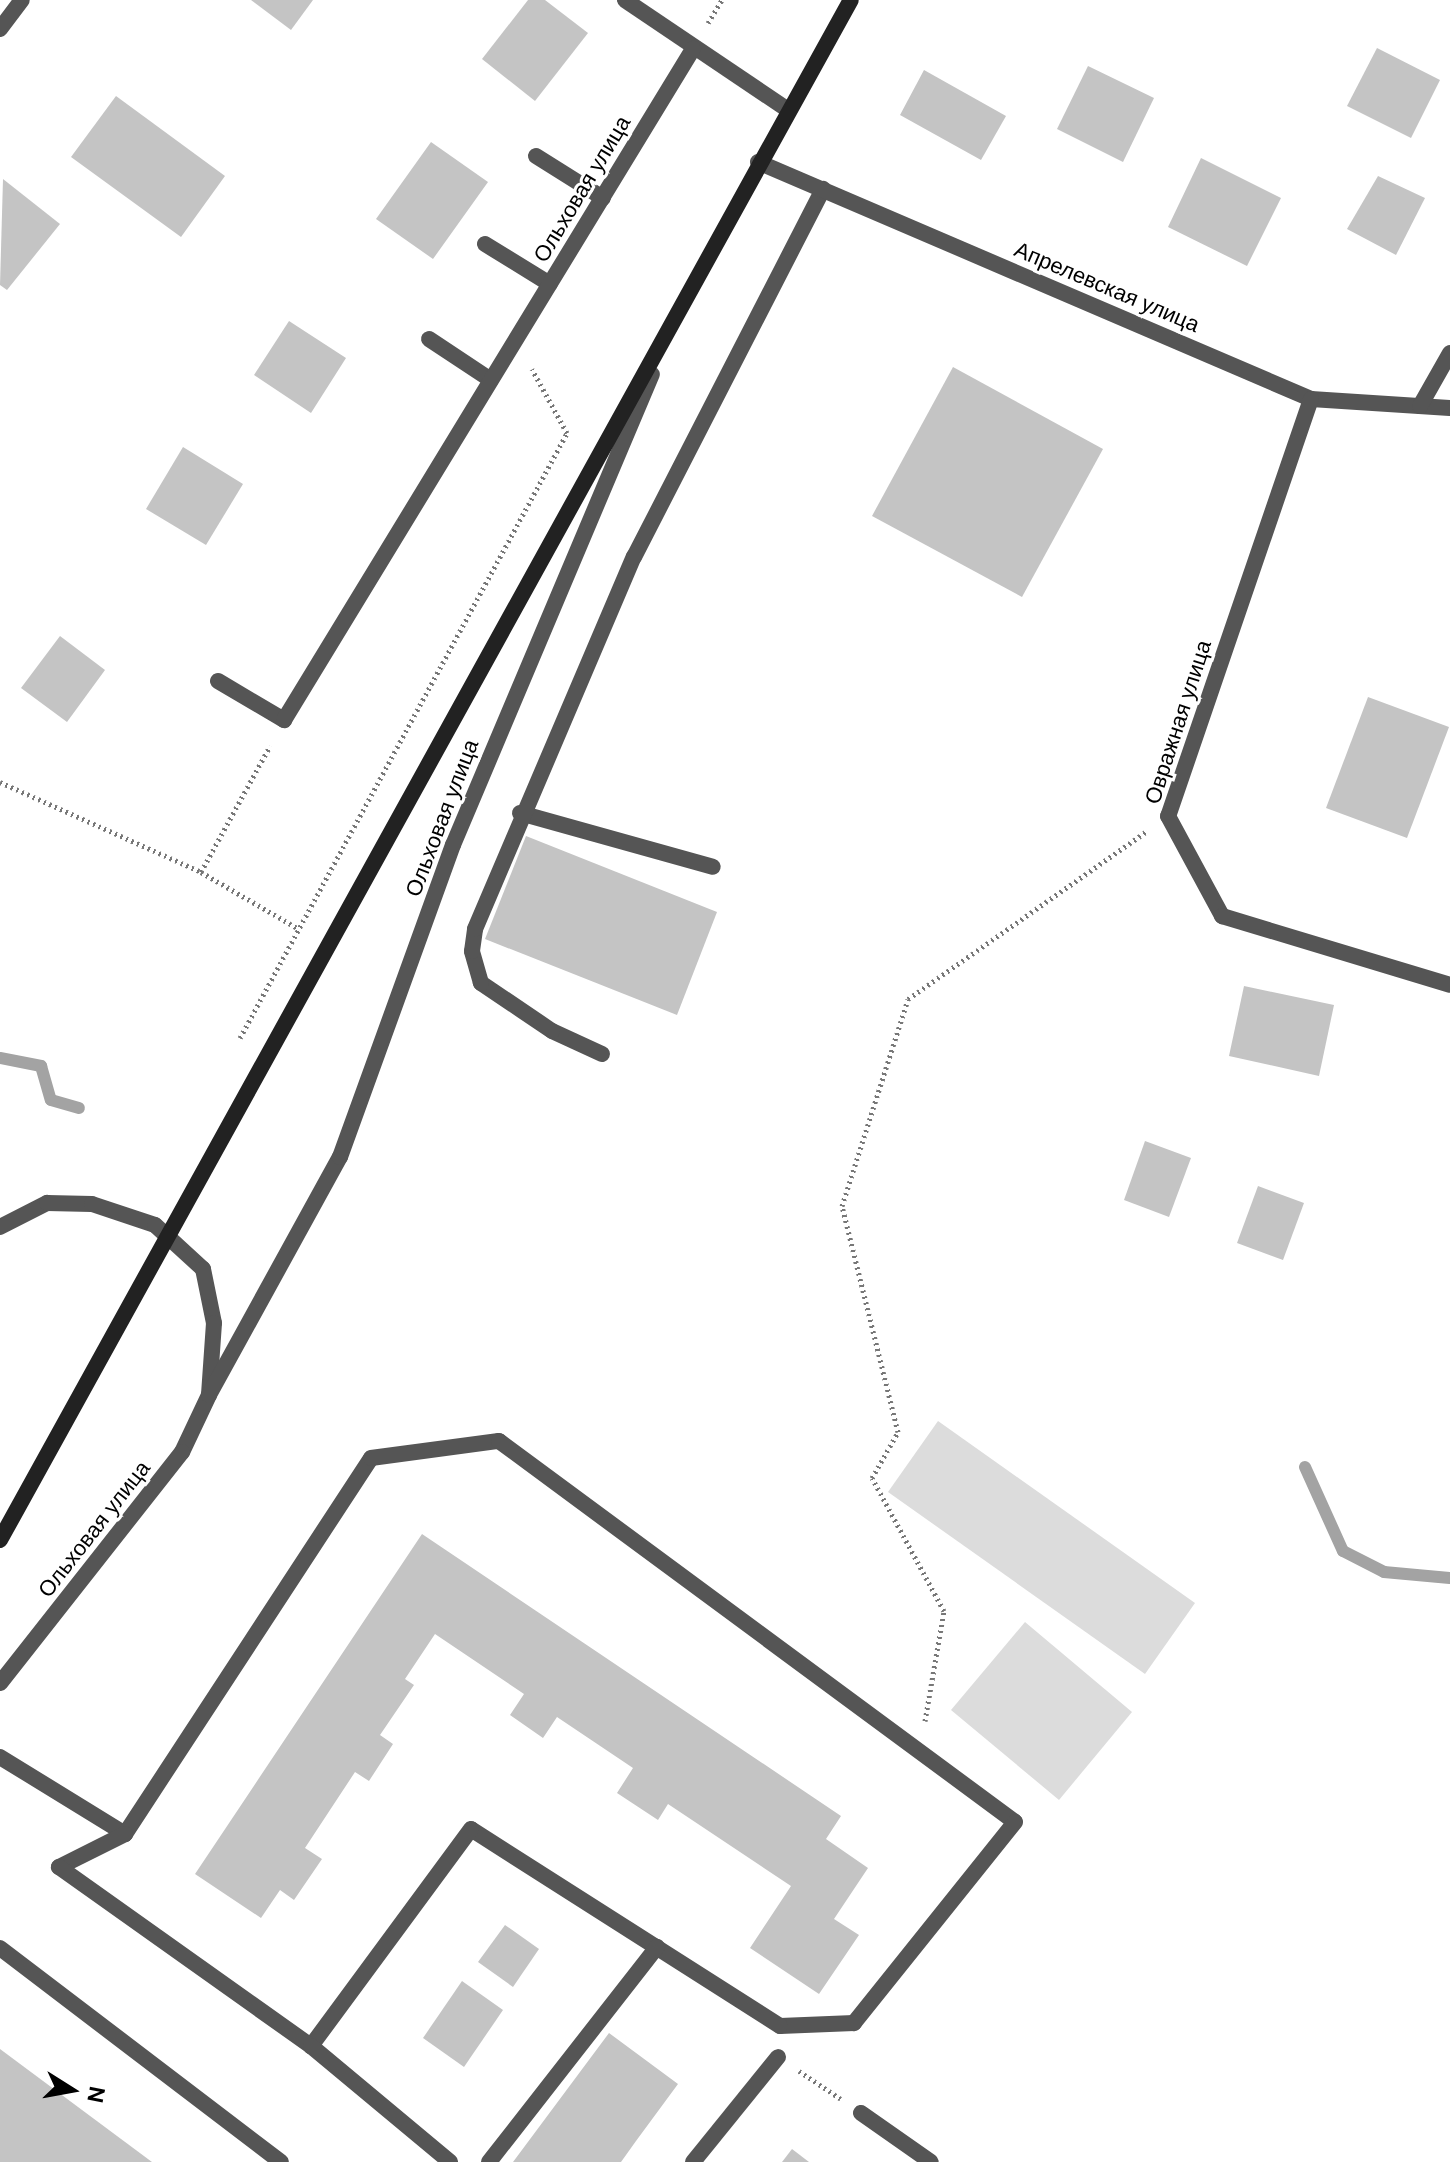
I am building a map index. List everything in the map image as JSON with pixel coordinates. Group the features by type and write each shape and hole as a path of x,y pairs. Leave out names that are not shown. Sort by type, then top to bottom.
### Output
{"main road":[{"name":"Ольховая улица","path":"0,1540 83,1397 707,252 851,0"}],"street":[{"path":"0,29 22,0"},
{"path":"625,0 693,49 788,110"},
{"name":"Ольховая улица","path":"284,720 693,49"},
{"path":"536,156 603,198"},
{"name":"Апрелевская улица","path":"758,162 1311,399 1450,408"},
{"path":"602,1054 552,1031 481,983 472,951 475,929 520,813 634,557 823,189"},
{"path":"485,244 550,284"},
{"name":"Ольховая улица","path":"0,1683 182,1452 209,1395 340,1157 453,845 587,516 707,252"},
{"path":"429,339 491,380"},
{"path":"1420,406 1450,353"},
{"name":"Овражная улица","path":"1311,399 1168,816 1222,916 1450,985"},
{"path":"218,681 284,720"},
{"path":"520,813 713,867"},
{"name":"Ольховая улица","path":"0,1227 47,1203 92,1204 155,1225 203,1269 214,1323 209,1395"},
{"path":"311,2046 471,1829 780,2026 854,2023 1015,1822 499,1441 371,1458 125,1834 59,1867 311,2046 450,2162"},
{"path":"0,1757 125,1834"},
{"path":"489,2162 657,1947"},
{"path":"0,1948 281,2162"},
{"path":"693,2162 778,2057"},
{"path":"861,2113 931,2162"}],"path":[{"path":"240,1038 567,433 516,340"},
{"path":"201,872 284,720"},
{"path":"0,782 201,872 299,929"},
{"path":"920,1750 944,1611 872,1478 898,1432 842,1206 908,999 1168,816"},
{"path":"778,2057 861,2113"}],"shaded area":[{"path":"938,1421 1195,1603 1145,1674 888,1492"},
{"path":"1025,1622 1132,1712 1059,1800 951,1710"}],"building":[{"path":"251,0 313,0 291,30"},
{"path":"528,0 545,0 588,33 535,101 482,59"},
{"path":"1377,48 1440,80 1411,138 1347,106"},
{"path":"1088,66 1154,98 1123,162 1057,129"},
{"path":"924,70 1006,116 981,160 900,115"},
{"path":"116,96 225,176 181,237 71,157"},
{"path":"431,142 488,182 433,259 376,219"},
{"path":"1201,158 1281,198 1247,266 1168,227"},
{"path":"1378,176 1425,198 1396,255 1347,229"},
{"path":"3,179 60,224 7,290 0,285"},
{"path":"289,321 346,358 311,413 254,375"},
{"path":"953,367 1103,449 1022,597 872,516"},
{"path":"183,447 243,484 206,545 146,509"},
{"path":"60,636 105,670 67,722 21,688"},
{"path":"1368,697 1449,727 1407,838 1326,808"},
{"path":"526,836 717,912 677,1015 485,939"},
{"path":"1244,986 1334,1005 1319,1076 1229,1056"},
{"path":"1145,1141 1191,1158 1169,1217 1124,1200"},
{"path":"1258,1186 1304,1203 1283,1260 1237,1243"},
{"path":"422,1534 841,1816 826,1839 868,1868 834,1919 859,1935 819,1994 750,1948 791,1886 668,1804 658,1820 617,1793 633,1768 557,1717 543,1738 510,1715 524,1694 435,1634 405,1679 414,1685 380,1735 393,1744 369,1781 355,1772 305,1848 322,1859 294,1900 280,1890 261,1918 195,1874"},
{"path":"505,1925 539,1949 513,1987 478,1962"},
{"path":"462,1981 503,2010 464,2067 423,2038"},
{"path":"609,2033 678,2084 621,2162 513,2162"},
{"path":"0,2049 152,2162 0,2162"},
{"path":"792,2149 809,2162 782,2162"}],"waterway":[{"path":"0,1058 41,1066 51,1100 79,1108"},
{"path":"1305,1467 1343,1551 1384,1572 1450,1578"}]}
